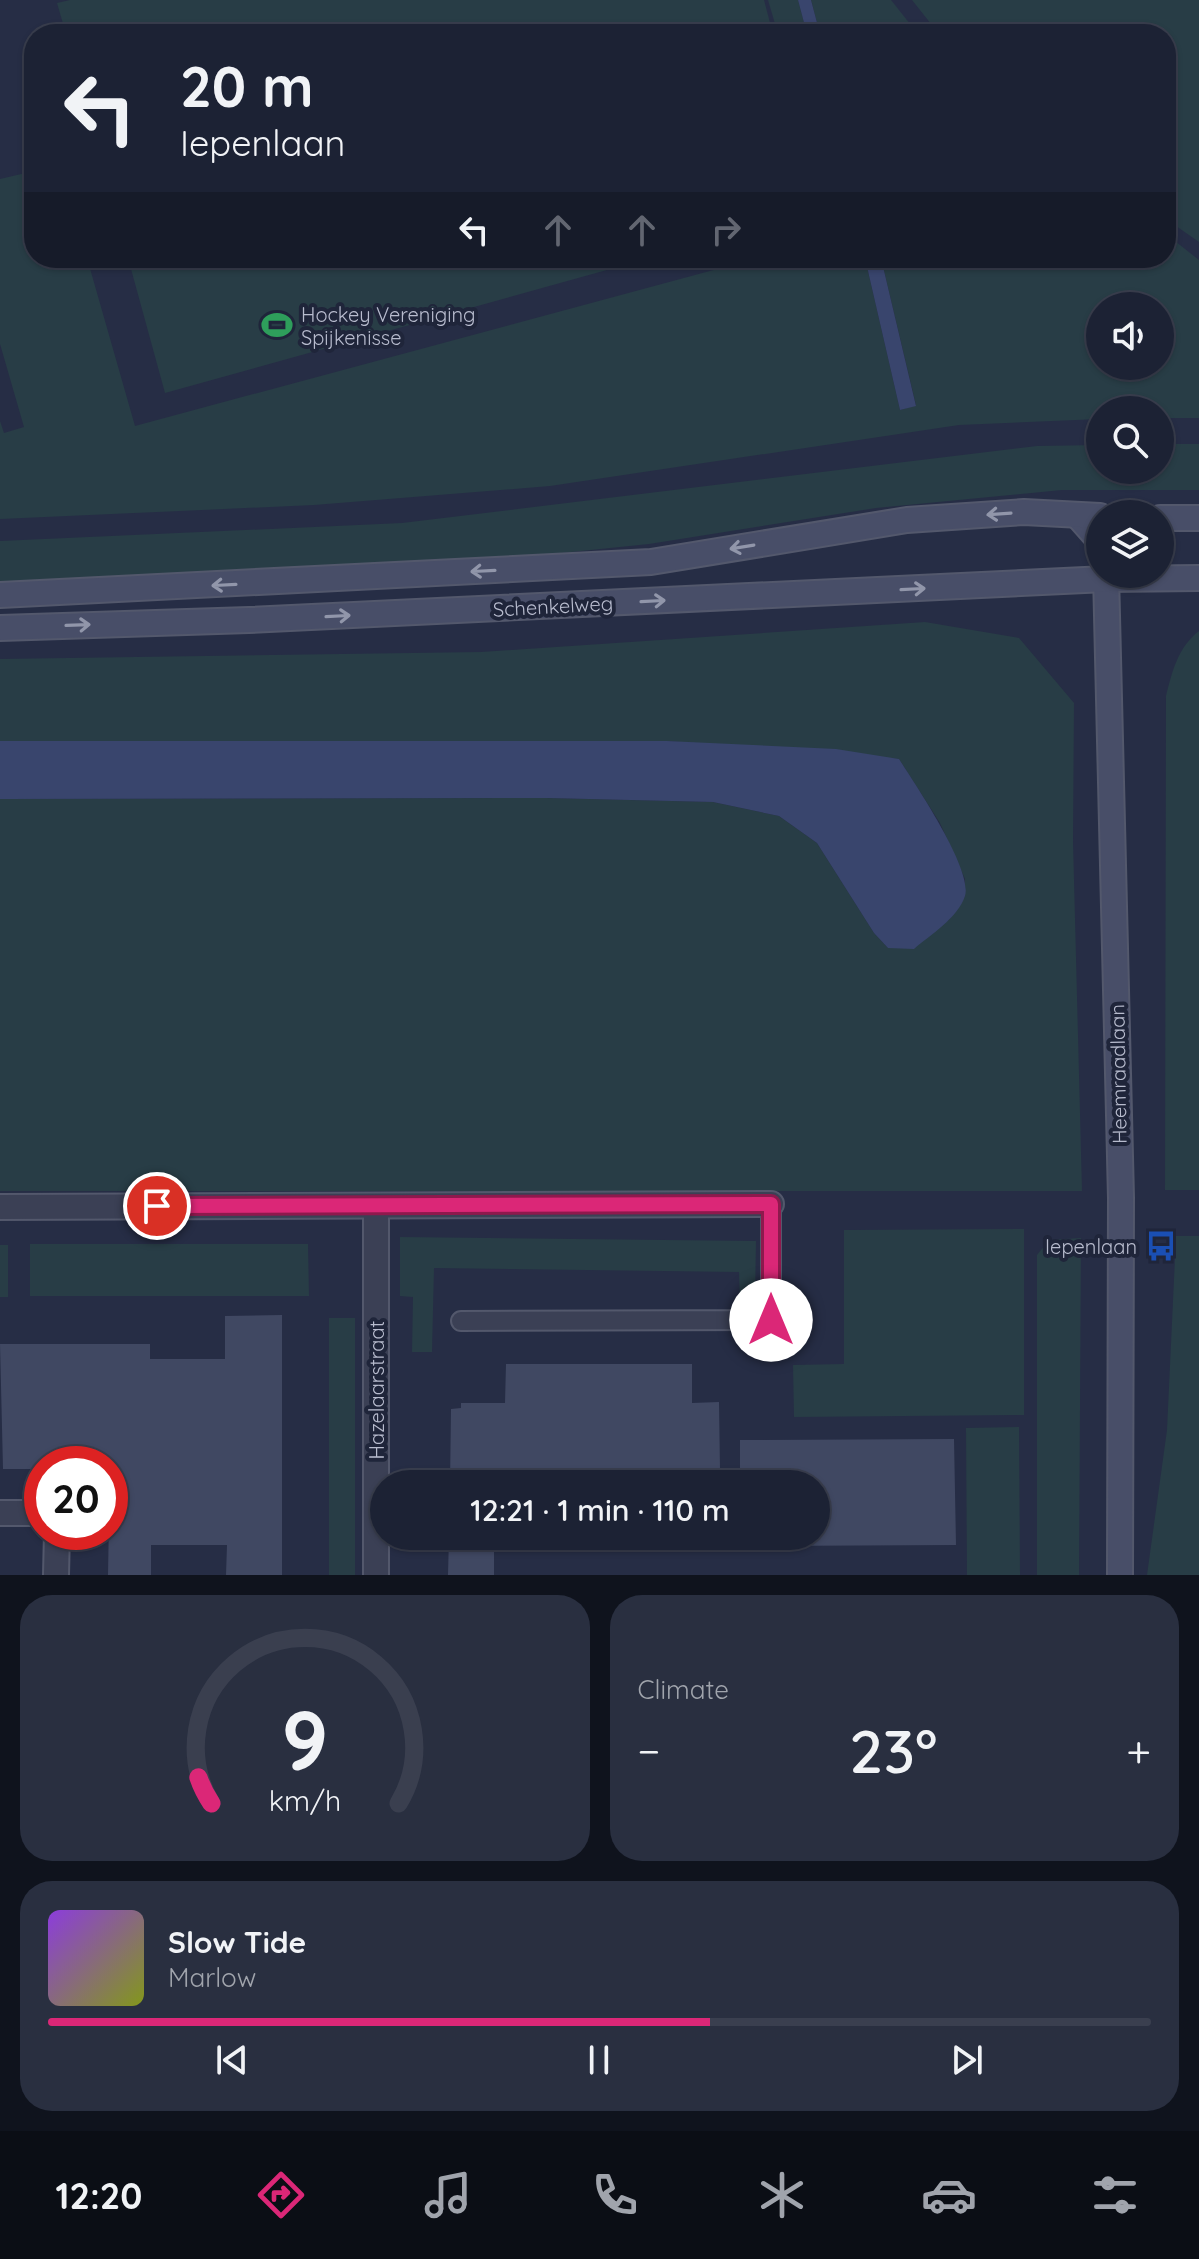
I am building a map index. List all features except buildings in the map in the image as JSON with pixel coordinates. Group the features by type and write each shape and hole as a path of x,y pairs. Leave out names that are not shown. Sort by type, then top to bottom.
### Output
{"main road":[{"name":"Schenkelweg","path":"0,595 651,562 907,520 1024,512 1086,515"},
{"path":"1174,518 1199,518"},
{"name":"Schenkelweg","path":"0,628 249,620 1086,578"},
{"name":"Schenkelweg","path":"1174,578 1199,578"},
{"name":"Heemraadlaan","path":"1106,588 1121,1182 1120,1575"}],"street":[{"path":"0,1207 771,1204"},
{"name":"Hazelaarstraat","path":"376,1206 376,1575"},
{"path":"0,1513 24,1513"},
{"path":"56,1575 57,1550"}],"lane":[{"path":"461,1321 771,1320 771,1204"}],"shaded area":[{"path":"70,0 764,0 770,24 63,24 57,3"},
{"path":"768,0 798,0 804,24 775,24"},
{"path":"811,0 891,0 910,24 817,24"},
{"path":"912,0 1199,0 1199,242 1176,226 1176,24 931,24"},
{"path":"24,173 24,268 90,268 135,426 721,268 867,268 900,410 916,405 883,268 1176,268 1176,242 1199,260 1199,418 1174,418 1174,396 1086,396 1086,420 959,425 550,486 314,505 0,519 0,421 4,433 24,427 0,344 0,179"},
{"name":"Hockey Vereniging Spijkenisse","path":"131,268 614,268 165,393"},
{"path":"1174,444 1199,444 1199,490 1062,490 876,508 649,544 483,561 0,583 0,541 402,523 1037,446 1086,445 1086,484 1174,484"},
{"path":"925,622 1019,638 1074,703 1073,841 1082,1191 0,1191 0,799 547,798 713,802 779,816 817,843 874,933 888,948 949,920 965,896 965,879 940,823 899,759 667,741 0,741 0,659 481,652"},
{"path":"1199,631 1199,1190 1165,1190 1166,696 1181,652"},
{"path":"1024,1229 1024,1415 794,1417 793,1365 844,1364 844,1230"},
{"path":"1176,1236 1199,1236 1199,1575 1147,1575 1167,1430"},
{"path":"400,1237 756,1241 755,1300 740,1306 739,1272 434,1268 432,1352 412,1352 413,1297 400,1296"},
{"path":"1081,1238 1079,1575 1037,1575 1037,1255 1049,1240"},
{"path":"30,1244 308,1244 309,1296 30,1296"},
{"path":"0,1245 8,1245 8,1297 0,1297"},
{"path":"329,1318 355,1318 355,1575 329,1575"},
{"path":"1019,1427 1020,1575 967,1575 966,1428"}],"water":[{"path":"798,0 811,0 817,24 804,24"},
{"path":"867,268 883,268 916,406 900,410"},
{"path":"0,741 667,741 836,749 899,759 952,847 965,883 965,896 950,919 914,949 888,948 874,933 817,843 779,816 713,802 547,798 0,799"}],"place":[{"name":"Hockey Vereniging Spijkenisse","path":"277,325"},
{"name":"Iepenlaan","path":"1161,1246"}],"route":[{"path":"157,1206 771,1204 771,1320"}]}
